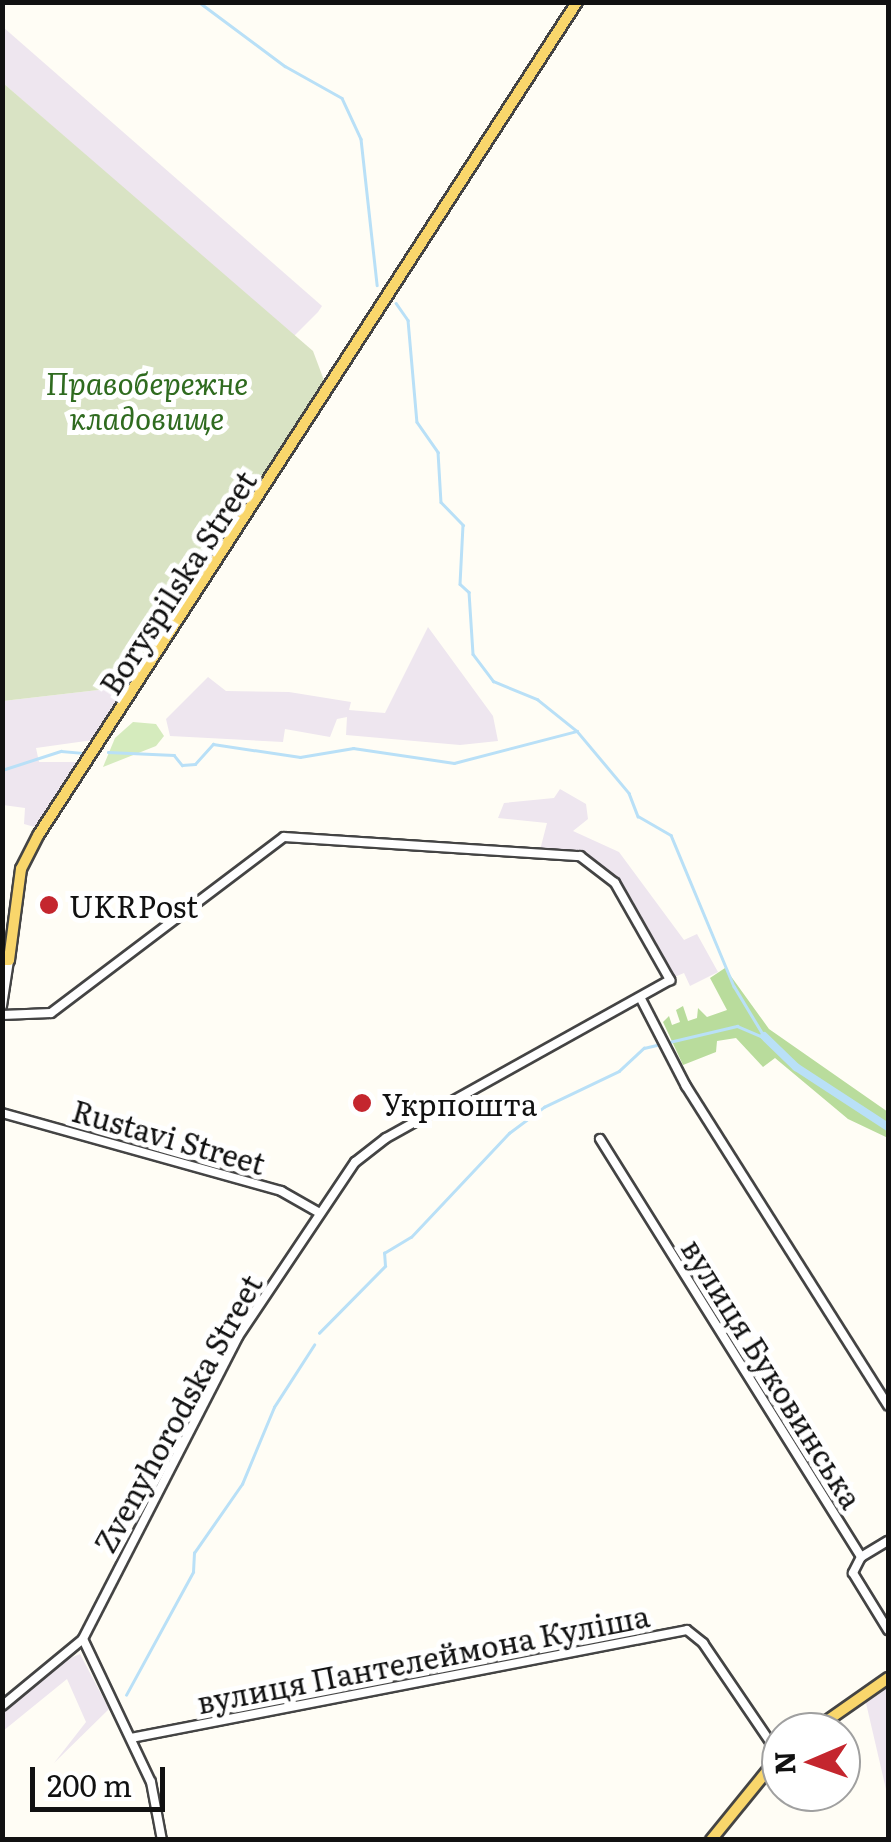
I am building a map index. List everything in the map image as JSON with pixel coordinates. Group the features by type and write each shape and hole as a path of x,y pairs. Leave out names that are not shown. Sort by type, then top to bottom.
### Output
{"main road":[{"name":"Boryspilska Street","path":"6,960 17,883 40,834 577,2"},
{"path":"840,1712 888,1678"},
{"path":"710,1840 761,1777"}],"street":[{"name":"Zvenyhorodska Street","path":"2,1015 51,1013 284,837 580,856 620,890 667,972 668,987 386,1138 355,1162 318,1212 185,1432 83,1639 2,1706"},
{"name":"Boryspilska Street","path":"2,1006 6,960"},
{"path":"642,999 668,1043 686,1086 888,1406"},
{"name":"Rustavi Street","path":"2,1113 281,1191 318,1212"},
{"name":"вулиця Буковинська","path":"600,1139 862,1557 852,1571 888,1630"},
{"path":"862,1557 888,1542"},
{"name":"вулиця Пантелеймона Куліша","path":"131,1738 687,1630 704,1642 761,1726"},
{"path":"83,1639 151,1782 162,1840"}],"shaded area":[{"path":"3,27 322,306 318,312 293,337 3,83"},
{"path":"428,627 493,716 498,741 460,745 346,735 347,717 337,719 330,737 285,729 283,742 170,736 166,719 208,677 226,691 289,692 351,702 349,710 385,713"},
{"path":"133,686 93,740 36,748 39,762 80,762 38,828 24,824 25,808 3,805 3,701"},
{"path":"560,789 586,804 588,819 573,831 619,852 684,940 697,934 718,972 690,986 684,973 672,978 617,881 575,852 540,850 547,823 498,818 504,803 554,798"},
{"path":"80,1654 109,1709 54,1763 86,1722 67,1679 3,1731 3,1713 61,1662"},
{"path":"888,1686 888,1798 866,1703"}],"green space":[{"name":"Правобережне кладовище","path":"3,83 313,351 325,383 133,686 3,701"},
{"path":"133,722 156,724 164,736 156,746 103,767 115,738"},
{"path":"725,968 769,1029 888,1112 888,1138 848,1119 775,1058 763,1067 736,1038 717,1041 716,1052 683,1065 663,1022 669,1016 672,1025 680,1022 676,1010 683,1006 688,1021 697,1018 698,1008 707,1017 727,1010 710,978"}],"waterway":[{"path":"199,2 285,66 342,98 361,139 377,285"},
{"path":"396,303 408,320 417,422 438,452 441,502 463,525 460,584 469,592 473,654 493,681 537,699 577,731 629,793 638,816 671,835 734,986 764,1036"},
{"path":"108,752 174,755 182,765 195,764 213,744 300,757 353,748 454,763 577,731"},
{"path":"2,770 61,751 82,753"},
{"path":"319,1333 385,1266 384,1253 411,1237 509,1133 544,1107 619,1071 644,1048 737,1026 767,1039"},
{"path":"764,1036 796,1067 888,1127"},
{"path":"126,1695 193,1572 194,1553 242,1484 274,1407 314,1345"}],"place":[{"name":"UKRPost","path":"49,905"},
{"name":"Укрпошта","path":"362,1103"}]}
